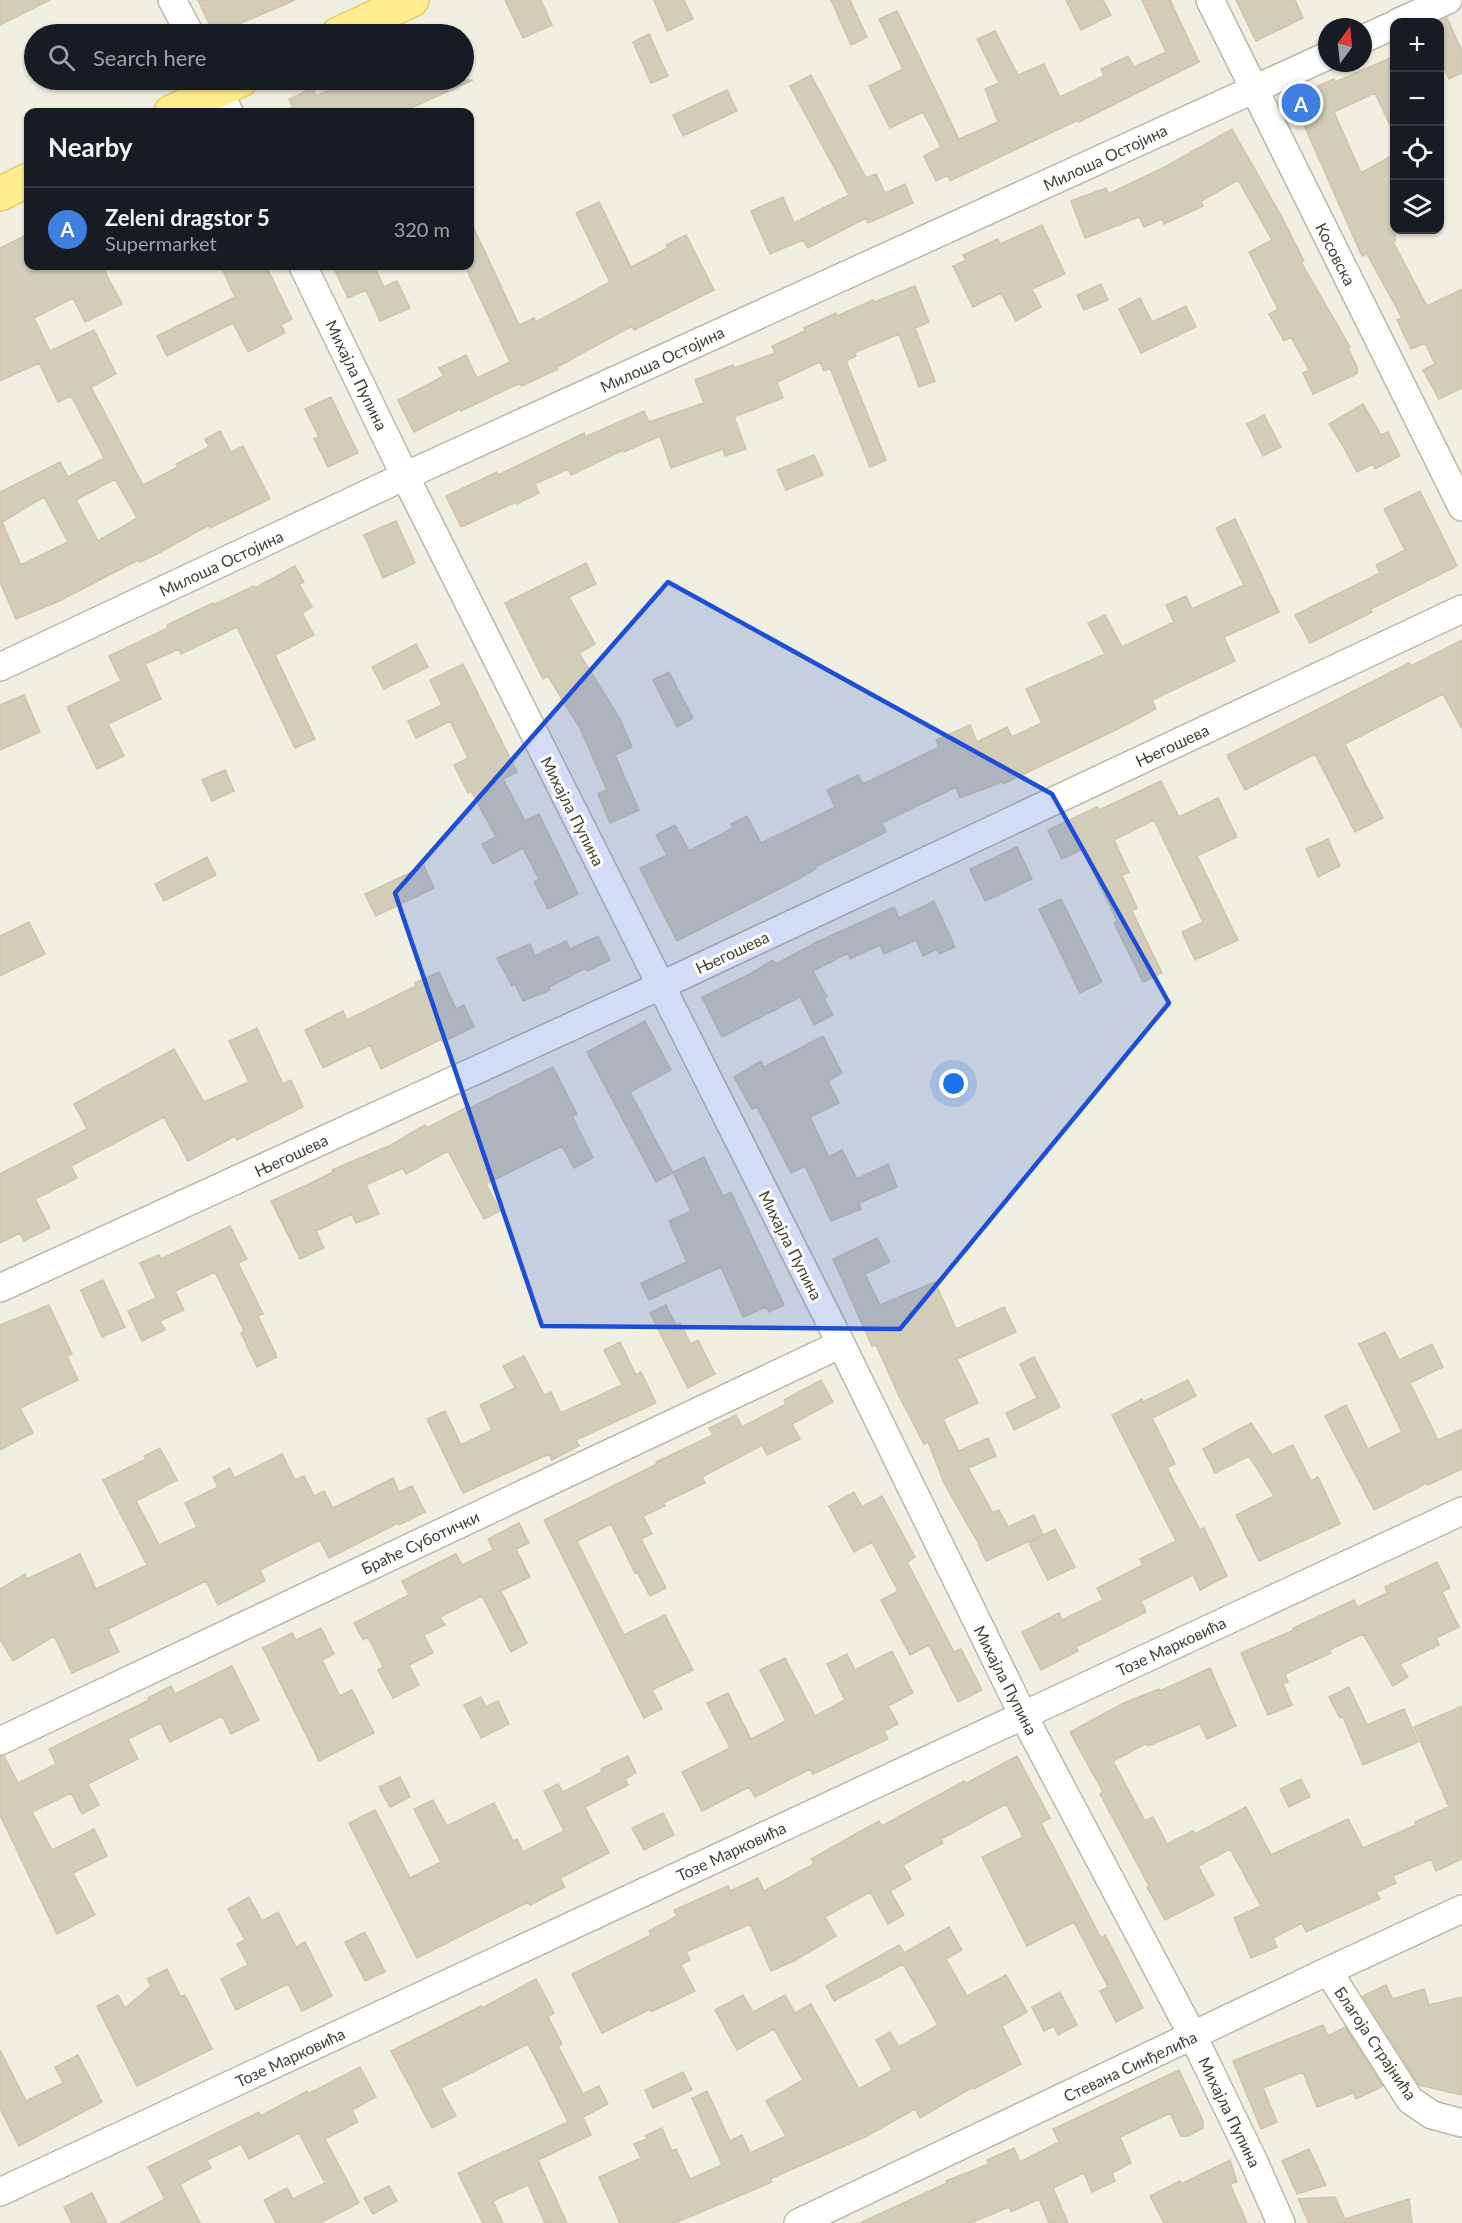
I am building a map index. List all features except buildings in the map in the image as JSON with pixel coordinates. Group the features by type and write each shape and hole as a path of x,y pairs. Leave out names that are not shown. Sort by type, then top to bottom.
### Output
{"main road":[{"path":"360,24 412,0"},
{"path":"181,108 225,90"},
{"path":"0,194 24,182"}],"street":[{"path":"172,0 185,24"},
{"name":"Косовска","path":"1210,0 1462,507"},
{"path":"1408,18 1448,0"},
{"path":"1372,35 1390,27"},
{"name":"Милоша Остојина","path":"0,667 405,476 1318,60"},
{"name":"Михајла Пупина","path":"305,270 405,476 841,1344 1023,1715 1193,2036 1281,2223"},
{"name":"Његошева","path":"0,1288 660,986 1462,609"},
{"name":"Браће Суботички","path":"0,1741 841,1344"},
{"name":"Тозе Марковића","path":"0,2192 1462,1512"},
{"name":"Стевана Синђелића","path":"798,2223 1462,1909"},
{"name":"Благоја Страјнића","path":"1328,1971 1410,2100 1432,2115 1462,2123"}],"highlighted area":[{"path":"668,582 1052,794 1169,1003 900,1329 542,1326 395,893"}],"place":[{"name":"Zeleni dragstor 5","path":"1301,103"}]}
